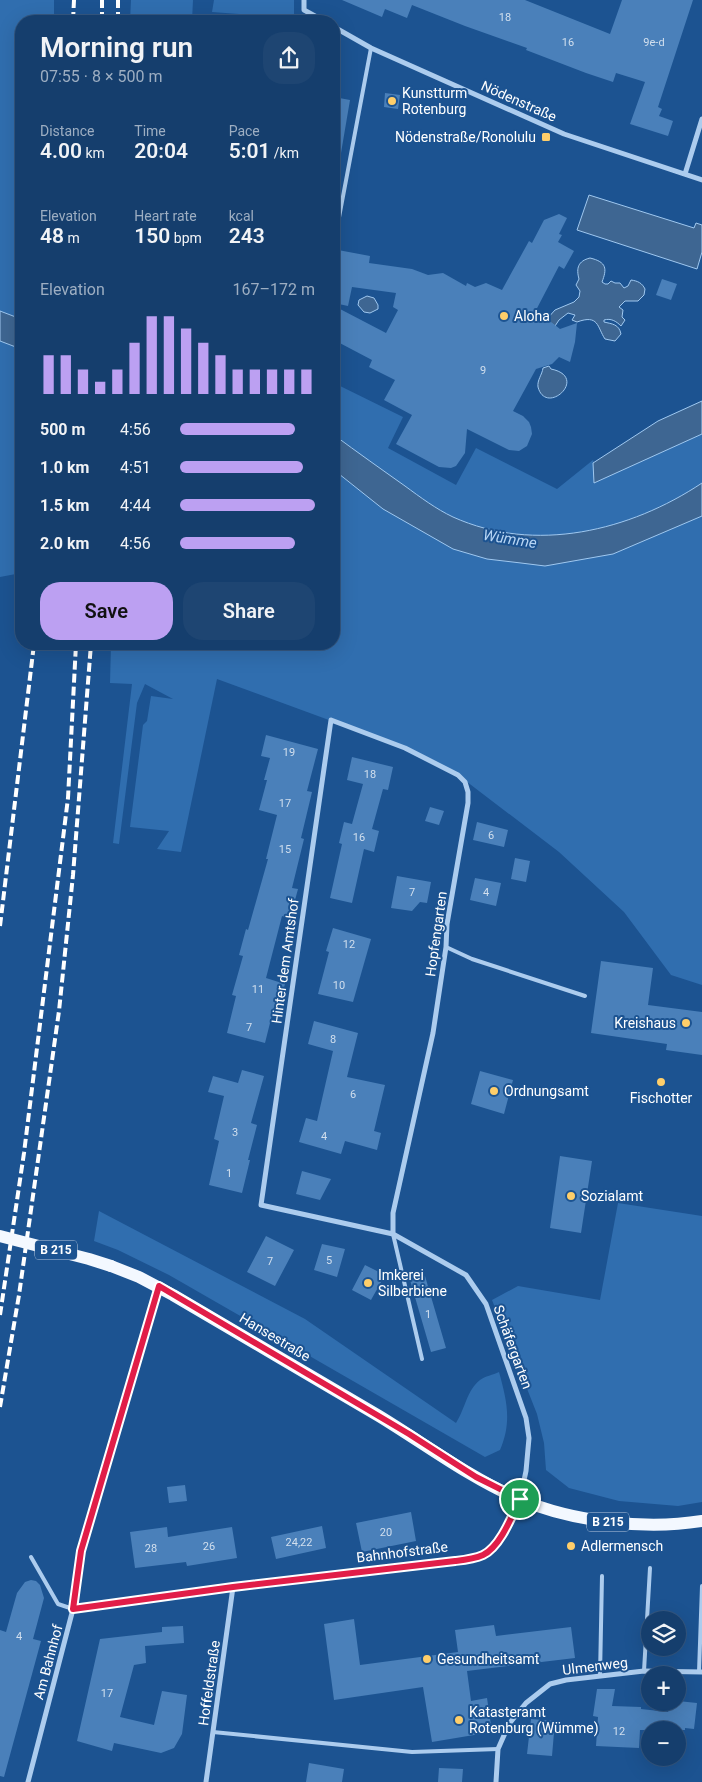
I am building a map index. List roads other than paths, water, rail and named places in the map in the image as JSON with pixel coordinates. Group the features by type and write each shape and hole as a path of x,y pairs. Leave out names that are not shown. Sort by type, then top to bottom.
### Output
{"main road":[{"name":"Hansestraße","path":"0,1236 89,1258 159,1286 409,1434 476,1477 520,1499"},
{"name":"B 215","path":"520,1499 558,1512 611,1522 657,1524 702,1521"}],"street":[{"path":"304,0 304,10 313,15"},
{"name":"Nödenstraße","path":"340,30 371,48 564,134 702,180"},
{"path":"685,174 702,119"},
{"name":"Hopfengarten","path":"330,720 405,748 458,775 465,782 468,792 468,803 447,924 446,947 432,1033 393,1212 392,1234"},
{"name":"Hinter dem Amtshof","path":"261,1205 330,720"},
{"name":"Schäfergarten","path":"261,1205 392,1234 466,1275 486,1304 526,1418 529,1438 526,1471 520,1499"},
{"name":"Am Bahnhof","path":"28,1782 73,1609 81,1551 159,1286"},
{"name":"Bahnhofstraße","path":"73,1609 233,1587 476,1558 492,1549 508,1524 520,1499"},
{"name":"Hoffeldstraße","path":"206,1782 233,1587"},
{"name":"Ulmenweg","path":"496,1782 498,1749 509,1724 526,1703 550,1684 600,1676 641,1672"},
{"name":"Ulmenweg","path":"686,1672 700,1672"}],"lane":[{"path":"340,212 371,48"},
{"path":"446,947 472,959 585,996"},
{"path":"392,1234 422,1359"},
{"path":"31,1557 58,1604 73,1609"},
{"path":"644,1666 650,1568"},
{"path":"600,1676 602,1576"},
{"path":"700,1672 702,1586"},
{"path":"213,1732 412,1752 498,1749"}],"water":[{"path":"589,195 694,228 696,223 702,225 702,252 697,269 577,230"},
{"path":"590,258 603,264 605,273 602,282 605,284 611,281 620,283 624,288 628,286 631,280 640,283 645,289 644,295 638,301 625,301 619,307 623,310 622,317 625,320 621,326 613,320 604,320 604,322 617,326 620,331 621,334 615,341 605,339 593,321 584,320 577,322 572,320 575,315 568,313 555,326 546,320 555,310 574,302 579,297 580,291 576,285 579,279 578,268 580,263"},
{"path":"367,296 374,298 378,305 378,309 370,313 364,312 358,305 359,300"},
{"path":"0,311 15,317 15,347 0,341"},
{"path":"549,366 551,369 562,373 567,379 566,386 562,392 556,397 549,398 542,395 538,384 543,368"},
{"path":"702,401 702,434 594,483 593,463 658,421"},
{"name":"Wümme","path":"340,439 434,507 453,517 484,528 516,534 549,535 581,532 613,525 644,514 674,500 702,483 702,516 613,554 545,566 487,559 453,549 383,509 340,475"}],"railway":[{"path":"73,15 74,0"},
{"path":"102,0 102,15"},
{"path":"118,0 118,15"},
{"path":"0,926 33,650"},
{"path":"0,1315 24,1153 68,798 76,650"},
{"path":"0,1407 19,1295 59,1011 73,875 91,650"}],"place":[{"name":"Kunstturm Rotenburg","path":"392,101"},
{"name":"Nödenstraße/Ronolulu","path":"546,137"},
{"name":"Aloha","path":"504,316"},
{"name":"Kreishaus","path":"686,1023"},
{"name":"Fischotter","path":"661,1082"},
{"name":"Ordnungsamt","path":"494,1091"},
{"name":"Sozialamt","path":"571,1196"},
{"name":"Imkerei Silberbiene","path":"368,1283"},
{"name":"Adlermensch","path":"571,1546"},
{"name":"Gesundheitsamt","path":"427,1659"},
{"name":"Katasteramt Rotenburg (Wümme)","path":"459,1720"}]}
